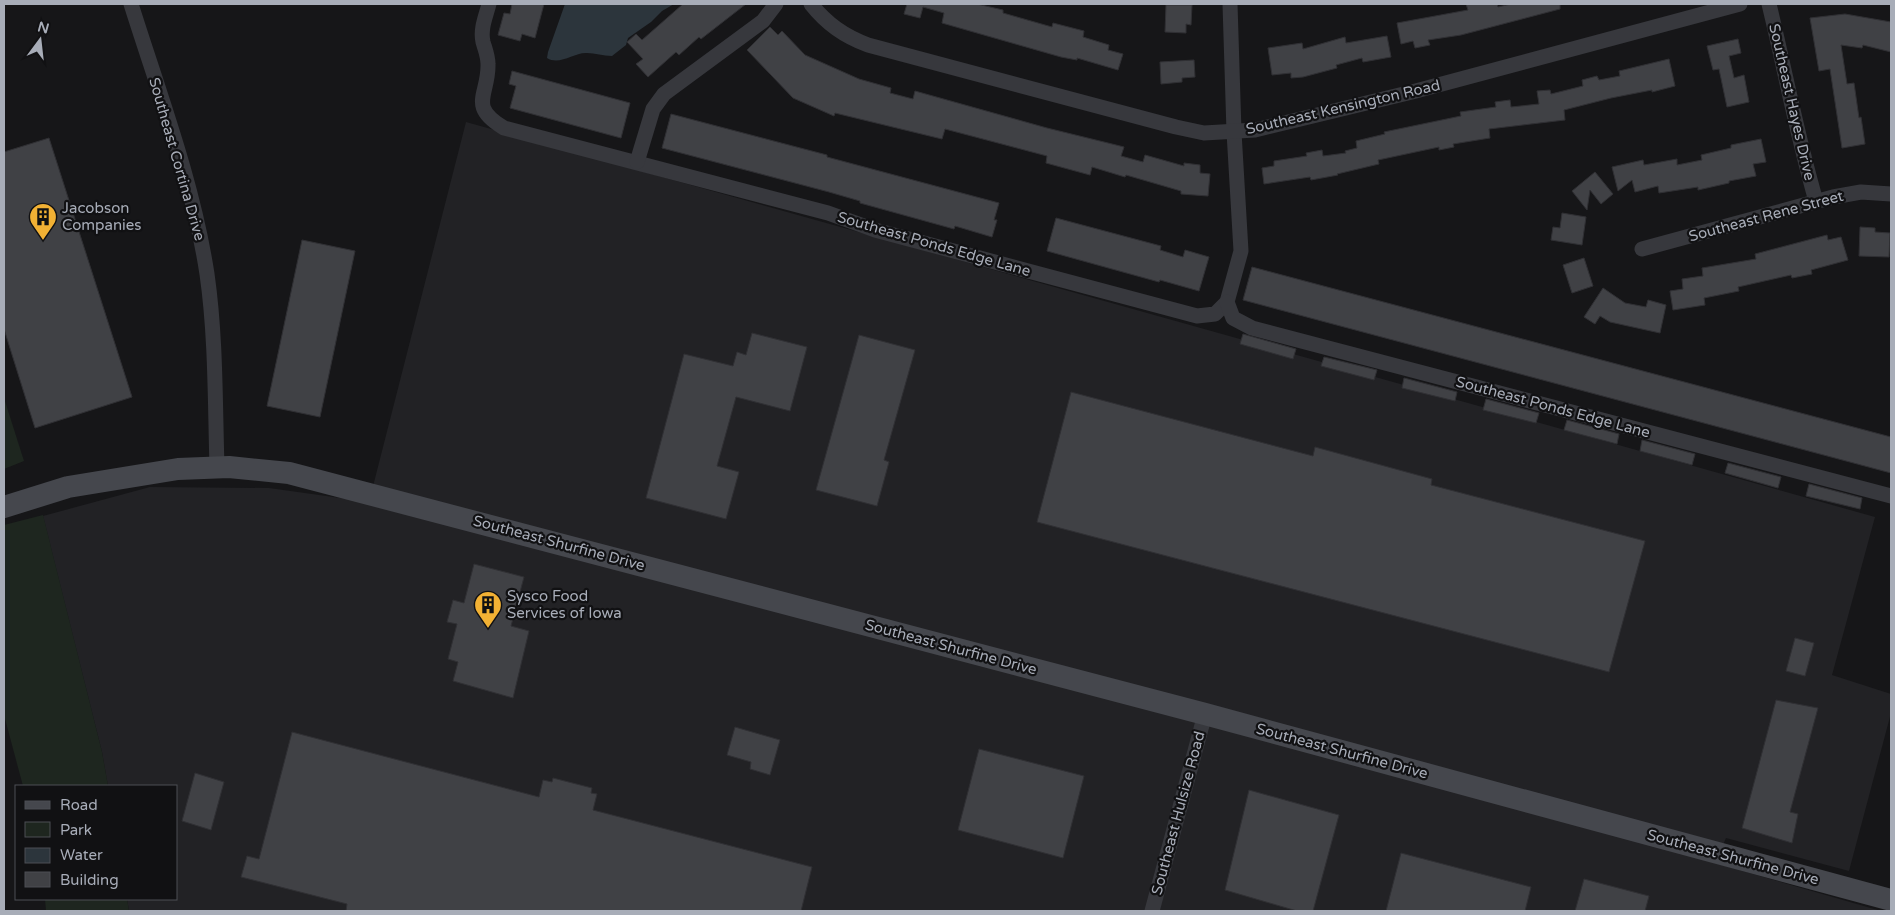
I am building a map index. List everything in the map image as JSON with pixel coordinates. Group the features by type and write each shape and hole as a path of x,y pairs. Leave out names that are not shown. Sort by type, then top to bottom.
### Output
{"street":[{"name":"Southeast Cortina Drive","path":"131,4 180,158 192,200 205,263 211,302 216,467"},
{"name":"Southeast Ponds Edge Lane","path":"489,4 482,31 488,64 482,100 485,113 504,128 828,213 875,230 1197,316 1215,314 1228,302 1233,318 1252,328 1891,496"},
{"path":"637,162 653,109 664,94 763,21 776,4"},
{"name":"Southeast Kensington Road","path":"811,4 821,17 836,30 852,39 1204,133 1234,132 1272,127 1412,92 1740,4"},
{"path":"1228,302 1241,251 1234,132 1230,4"},
{"name":"Southeast Hayes Drive","path":"1769,4 1790,103 1816,201"},
{"name":"Southeast Rene Street","path":"1642,249 1816,201 1861,192 1891,194"},
{"name":"Southeast Shurfine Drive","path":"4,507 68,487 178,469 216,467 289,473 1204,714 1891,900"},
{"name":"Southeast Hulsize Road","path":"1152,911 1204,714"}],"shaded area":[{"path":"466,122 1875,517 1832,675 1891,694 1891,713 1849,871 1726,838 1715,863 1881,911 129,911 127,900 178,900 178,785 108,785 102,752 43,516 150,487 269,488 369,502"}],"green space":[{"path":"4,398 24,461 4,469"},
{"path":"43,515 102,752 108,785 23,785 4,715 4,525"},
{"path":"45,900 127,900 129,911 46,911"}],"water":[{"path":"565,4 674,4 662,11 651,22 628,38 626,45 612,56 582,53 562,60 552,60 547,58 548,52"}],"building":[{"path":"512,4 544,4 535,38 522,34 520,41 498,35 504,13 510,14"},
{"path":"683,4 746,4 701,39 699,37 679,55 676,52 648,77 636,64 643,59 627,42 636,34 642,40"},
{"path":"907,4 977,4 1003,10 1003,13 1052,27 1053,23 1084,31 1083,37 1109,45 1108,50 1123,54 1118,70 1077,58 1077,60 1061,57 942,23 944,13 923,7 920,18 904,14"},
{"path":"1466,4 1497,4 1498,7 1511,4 1560,4 1560,9 1461,35 1428,40 1430,45 1415,48 1413,41 1401,44 1397,23 1468,10"},
{"path":"1166,5 1192,5 1191,25 1186,24 1186,33 1165,32"},
{"path":"1845,14 1891,22 1891,52 1863,45 1862,48 1841,45 1847,84 1854,83 1865,144 1842,148 1830,69 1819,71 1810,18"},
{"path":"770,27 778,35 782,31 805,55 859,79 891,88 890,93 913,99 915,91 1047,128 1124,147 1121,156 1143,162 1145,155 1184,166 1184,163 1200,165 1200,173 1210,174 1208,196 1181,194 1181,191 1092,167 1090,175 1046,163 1047,156 945,129 942,139 835,113 834,116 793,98 747,50"},
{"path":"1387,36 1391,57 1363,62 1362,58 1336,65 1337,68 1303,77 1291,78 1291,73 1272,75 1268,48 1302,43 1303,49 1345,37 1346,43"},
{"path":"1738,39 1741,53 1729,56 1734,78 1744,75 1749,102 1727,107 1719,69 1713,70 1707,46"},
{"path":"1669,59 1675,86 1652,92 1652,90 1611,98 1564,110 1565,120 1489,129 1490,138 1453,144 1454,147 1439,150 1439,147 1378,160 1379,164 1338,175 1311,180 1310,177 1264,184 1262,168 1274,166 1274,161 1307,156 1306,153 1322,150 1323,156 1346,153 1345,151 1357,148 1356,141 1385,134 1384,132 1461,116 1460,112 1496,107 1495,102 1510,100 1511,107 1539,104 1537,91 1550,90 1551,94 1583,86 1582,80 1597,76 1599,80 1620,76 1619,71"},
{"path":"1194,60 1195,77 1182,78 1182,82 1161,84 1160,62"},
{"path":"512,71 630,103 621,138 510,108 516,86 509,84"},
{"path":"671,114 999,203 992,237 955,226 954,229 860,203 860,201 829,192 662,148"},
{"name":"Jacobson Companies","path":"49,138 132,397 35,428 4,329 4,152"},
{"path":"1761,139 1766,162 1753,164 1756,176 1698,190 1698,187 1659,193 1658,186 1635,192 1632,180 1618,191 1612,167 1643,160 1644,165 1677,159 1677,165 1702,160 1701,155 1731,148 1731,145"},
{"path":"1595,172 1613,194 1601,204 1590,190 1587,210 1572,191"},
{"path":"1562,213 1586,217 1582,245 1551,240 1553,227 1560,228"},
{"path":"1056,218 1161,246 1160,250 1183,257 1185,250 1209,257 1199,291 1047,251"},
{"path":"1860,227 1875,228 1875,232 1890,233 1889,257 1859,256"},
{"path":"1827,235 1828,240 1841,237 1848,260 1811,270 1812,274 1792,278 1791,275 1738,287 1739,291 1704,298 1705,305 1673,310 1670,291 1683,289 1682,279 1703,276 1702,268 1756,259 1755,254"},
{"path":"302,240 355,251 320,417 267,406"},
{"path":"1584,258 1593,286 1572,293 1563,265"},
{"path":"1252,267 1891,437 1891,473 1243,300"},
{"path":"1603,288 1625,303 1646,307 1648,300 1666,305 1660,333 1610,322 1600,316 1595,324 1584,317"},
{"path":"752,333 807,347 790,411 736,397 717,466 739,472 726,519 646,498 684,354 733,366 737,352 746,355"},
{"path":"1243,334 1296,349 1293,359 1240,344"},
{"path":"859,335 915,350 884,460 889,462 877,506 816,490"},
{"path":"1324,357 1377,370 1374,380 1321,366"},
{"path":"1404,378 1457,392 1455,401 1402,388"},
{"path":"1071,392 1313,456 1315,447 1432,479 1431,485 1645,541 1609,672 1037,522"},
{"path":"1486,399 1539,413 1536,423 1483,410"},
{"path":"1567,420 1619,434 1617,444 1564,430"},
{"path":"1642,440 1695,454 1692,465 1640,451"},
{"path":"1728,463 1781,477 1778,488 1725,473"},
{"path":"1809,484 1862,498 1860,509 1806,496"},
{"name":"Sysco Food Services of Iowa","path":"474,564 524,577 511,626 529,631 513,698 453,681 458,662 448,659 457,624 447,622 453,600 464,603"},
{"path":"1795,638 1814,643 1805,676 1786,671"},
{"path":"1776,700 1818,708 1790,812 1798,814 1792,843 1742,828"},
{"path":"735,727 780,740 770,775 750,769 751,762 727,755"},
{"path":"292,732 539,797 543,780 552,782 553,778 592,788 591,793 597,794 593,810 812,867 801,911 346,911 347,904 241,877 247,856 259,859"},
{"path":"979,749 1084,776 1063,858 958,830"},
{"path":"195,773 224,782 211,830 182,821"},
{"path":"1249,790 1339,815 1313,911 1297,911 1225,890"},
{"path":"1401,853 1531,887 1525,911 1386,911"},
{"path":"1584,879 1649,896 1645,911 1575,911"}],"place":[{"name":"Jacobson Companies","path":"43,241"},
{"name":"Sysco Food Services of Iowa","path":"488,629"}]}
